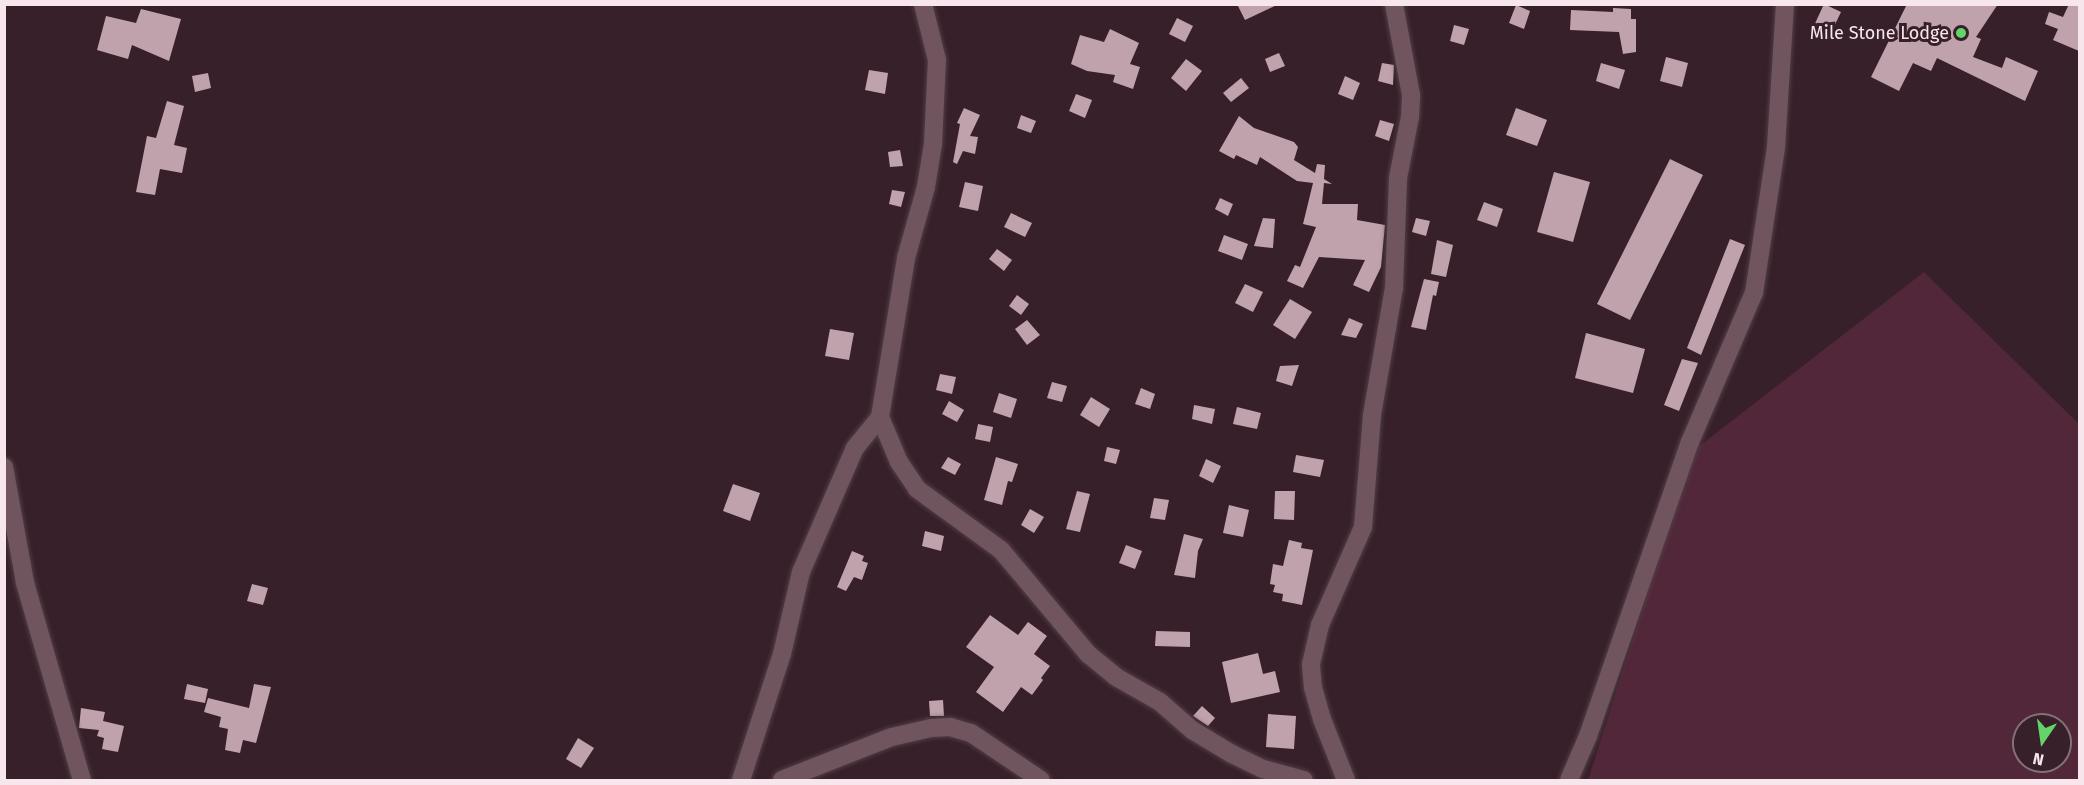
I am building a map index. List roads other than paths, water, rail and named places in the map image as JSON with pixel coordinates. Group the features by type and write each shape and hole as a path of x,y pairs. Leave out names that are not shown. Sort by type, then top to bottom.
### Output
{"street":[{"path":"741,780 782,654 801,572 855,448 880,417 906,258 926,187 933,144 938,60 923,4"},
{"path":"1346,780 1322,719 1313,688 1311,664 1320,625 1356,546 1366,510 1372,415 1394,288 1398,178 1410,117 1410,79 1394,4"},
{"path":"1569,780 1588,735 1690,442 1754,293 1776,147 1785,4"},
{"path":"880,417 899,462 917,489 1001,550 1088,654 1116,677 1160,702 1192,730 1232,754 1263,769 1304,780"},
{"path":"4,467 25,584 82,780"},
{"path":"782,780 892,737 931,728 950,727 971,733 1041,780"}],"place":[{"name":"Mile Stone Lodge","path":"1961,33"}]}
